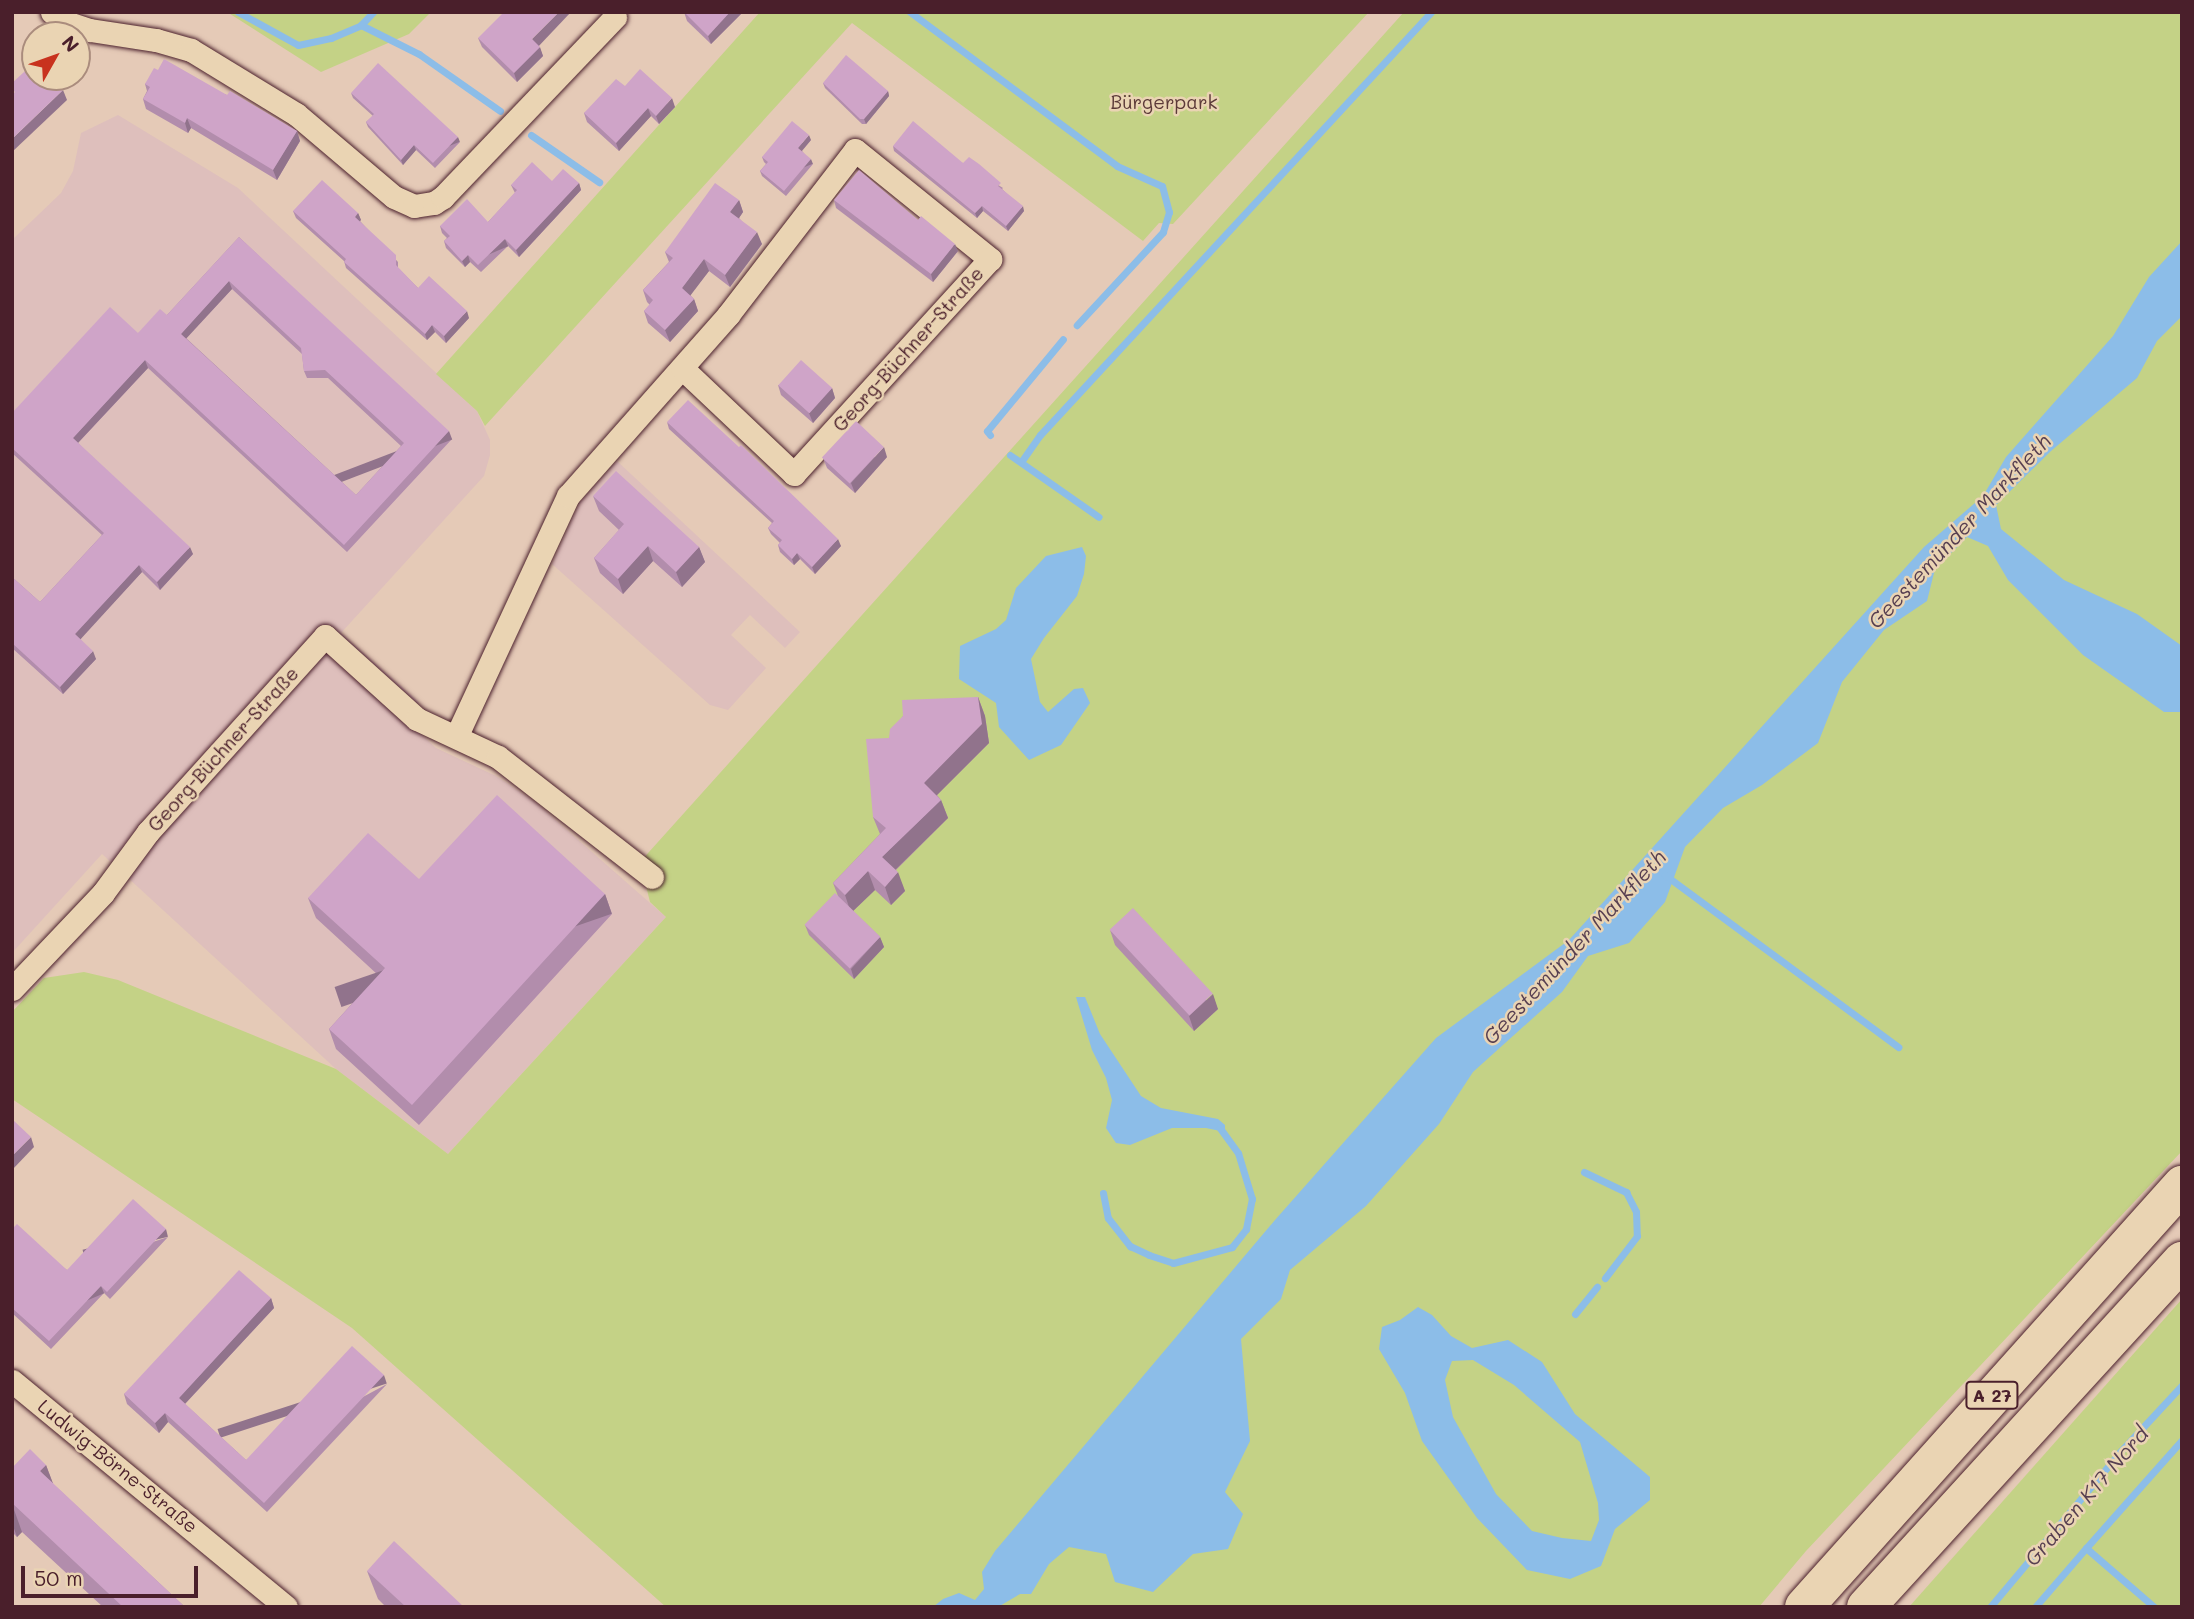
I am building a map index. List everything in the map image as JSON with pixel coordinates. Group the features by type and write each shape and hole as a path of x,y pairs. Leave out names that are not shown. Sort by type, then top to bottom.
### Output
{"highway":[{"name":"A 27","path":"1804,1607 2182,1185"},
{"name":"A 27","path":"1866,1607 2182,1261"}],"street":[{"path":"52,12 68,23 90,30 156,40 191,50 296,114 394,197 414,205 434,202 443,197 615,17"},
{"name":"Georg-Büchner-Straße","path":"457,735 568,496 729,315 855,150 990,259 794,474 682,368"},
{"name":"Georg-Büchner-Straße","path":"12,989 103,893 148,832 325,636 416,719 457,735 498,757 652,877"},
{"name":"Ludwig-Börne-Straße","path":"12,1381 286,1607"}],"shaded area":[{"path":"118,115 238,188 477,411 490,440 490,455 484,476 341,633 419,702 404,719 436,748 496,776 535,802 666,917 448,1154 336,1069 102,854 12,953 12,240 61,193 73,171 81,133"},
{"path":"617,461 800,632 785,648 750,615 731,635 766,668 728,710 710,705 552,564 580,502"}],"green space":[{"path":"227,12 431,12 409,34 321,72"},
{"name":"Bürgerpark","path":"760,12 1369,12 1173,224 1159,223 1143,241 852,23 485,426 477,411 436,374"},
{"path":"1404,12 2182,12 2182,1151 1806,1551 1759,1607 666,1607 352,1328 12,1099 12,1012 44,978 84,972 118,980 336,1069 448,1154 666,917 650,902 640,862"},
{"path":"2182,1299 2182,1607 1909,1607"}],"water":[{"name":"Geestemünder Markfleth","path":"2182,241 2182,316 2157,341 2137,378 2051,451 1996,505 2001,529 2064,580 2137,614 2182,646 2182,712 2164,712 2083,655 2008,580 1988,546 1967,537 1935,569 1927,601 1884,630 1842,682 1818,743 1762,785 1723,808 1685,847 1665,902 1629,943 1588,956 1562,992 1473,1072 1439,1124 1366,1206 1290,1270 1281,1299 1241,1339 1250,1441 1225,1492 1243,1514 1228,1549 1193,1554 1153,1592 1115,1582 1106,1554 1069,1547 1049,1564 1031,1594 1020,1594 998,1607 933,1607 943,1599 959,1593 975,1600 984,1589 982,1572 995,1551 1275,1220 1436,1038 1569,940 1924,547 1983,496 2006,457 2113,336 2149,277"},
{"path":"1082,547 1086,556 1077,596 1031,659 1040,702 1048,712 1074,689 1083,688 1090,703 1061,745 1029,760 999,727 996,703 959,679 960,646 996,629 1006,620 1016,588 1046,556"},
{"path":"1076,997 1085,997 1100,1034 1141,1096 1161,1108 1218,1119 1225,1125 1225,1132 1206,1128 1172,1128 1130,1145 1116,1143 1106,1128 1112,1100 1106,1078 1092,1050"},
{"path":"1418,1307 1432,1315 1451,1336 1472,1348 1508,1340 1542,1362 1575,1414 1650,1477 1650,1500 1615,1529 1601,1566 1570,1579 1527,1570 1477,1518 1422,1441 1405,1393 1379,1349 1382,1327 1400,1320","holes":["1473,1360 1514,1385 1580,1442 1598,1503 1599,1520 1591,1541 1532,1531 1496,1494 1453,1417 1445,1380 1452,1361"]}],"building":[{"path":"504,12 559,12 532,39 540,47 514,73 478,38"},
{"path":"684,12 730,12 708,36"},
{"path":"846,55 888,91 864,119 860,119 823,83"},
{"path":"164,59 227,95 230,91 297,131 273,170 187,118 185,123 143,99 150,87 145,84 154,68 158,70"},
{"path":"378,63 458,137 433,163 414,145 401,160 366,122 374,114 351,93"},
{"path":"640,69 672,98 656,116 648,108 616,143 584,113 616,79 625,86"},
{"path":"21,75 21,91 62,91 12,139 12,95 15,92 12,83"},
{"path":"792,121 809,135 798,148 811,159 784,191 760,171 768,162 762,157"},
{"path":"913,121 963,163 969,157 979,164 1001,183 998,186 1023,206 1006,226 982,206 975,213 893,146"},
{"path":"532,162 552,181 563,169 579,183 516,250 505,239 478,265 468,255 462,261 444,241 450,236 440,226 467,199 488,222 517,190 511,185"},
{"path":"859,170 918,220 921,216 955,244 931,274 834,200"},
{"path":"322,180 358,213 355,217 396,255 396,265 418,288 429,276 467,311 444,336 432,325 425,334 344,262 346,259 293,211"},
{"path":"715,183 739,200 730,212 757,232 725,275 704,259 682,288 694,299 665,330 644,311 653,300 643,290 673,258 665,252"},
{"path":"239,237 449,431 344,545 145,360 73,438 190,547 157,582 139,565 75,634 93,651 60,687 12,643 12,577 40,602 104,533 12,448 12,413 110,307 138,333 160,309 167,315","holes":["229,281 301,348 304,371 325,370 404,443 356,495 181,334"]},
{"path":"801,360 832,388 809,413 778,385"},
{"path":"688,400 739,447 741,445 838,539 812,567 797,553 792,559 778,545 782,540 768,528 774,521 667,422"},
{"path":"856,421 884,447 850,483 822,458"},
{"path":"616,471 699,547 676,572 648,546 618,579 594,558 624,524 593,496"},
{"path":"978,697 982,724 924,783 941,800 882,857 898,872 885,887 868,871 845,895 833,883 886,828 873,817 866,739 889,738 890,729 903,716 902,700"},
{"path":"497,795 605,894 412,1105 329,1029 385,968 308,898 368,833 419,879"},
{"path":"835,893 880,937 850,968 804,925"},
{"path":"1133,908 1213,994 1189,1015 1110,930"},
{"path":"12,1119 31,1137 12,1156"},
{"path":"133,1199 166,1229 107,1292 101,1286 49,1341 12,1308 12,1229 17,1224 67,1270"},
{"path":"239,1270 271,1298 179,1398 246,1460 352,1346 384,1375 264,1503 165,1413 155,1423 124,1394"},
{"path":"30,1449 46,1465 40,1471 185,1607 123,1607 12,1503 12,1468"},
{"path":"394,1541 464,1607 406,1607 367,1571"}],"waterway":[{"path":"238,12 298,45 331,38 361,25 373,12"},
{"path":"910,12 1117,166 1162,186 1169,212 1163,232 1077,325"},
{"path":"1021,462 1040,435 1431,12"},
{"path":"361,25 419,54 500,111"},
{"path":"531,135 599,182"},
{"path":"990,435 987,431 1063,339"},
{"path":"1010,455 1099,517"},
{"name":"Geestemünder Markfleth","path":"1665,875 1898,1047"},
{"path":"1103,1193 1108,1218 1130,1246 1149,1255 1173,1263 1232,1247 1246,1229 1252,1199 1238,1153 1220,1128"},
{"path":"1584,1172 1626,1192 1636,1212 1637,1236 1605,1278"},
{"path":"1575,1314 1597,1287"},
{"name":"Graben K17 Nord","path":"1990,1607 2119,1453 2182,1385"},
{"path":"2086,1548 2182,1440"},
{"path":"2035,1607 2086,1548 2154,1607"}]}
